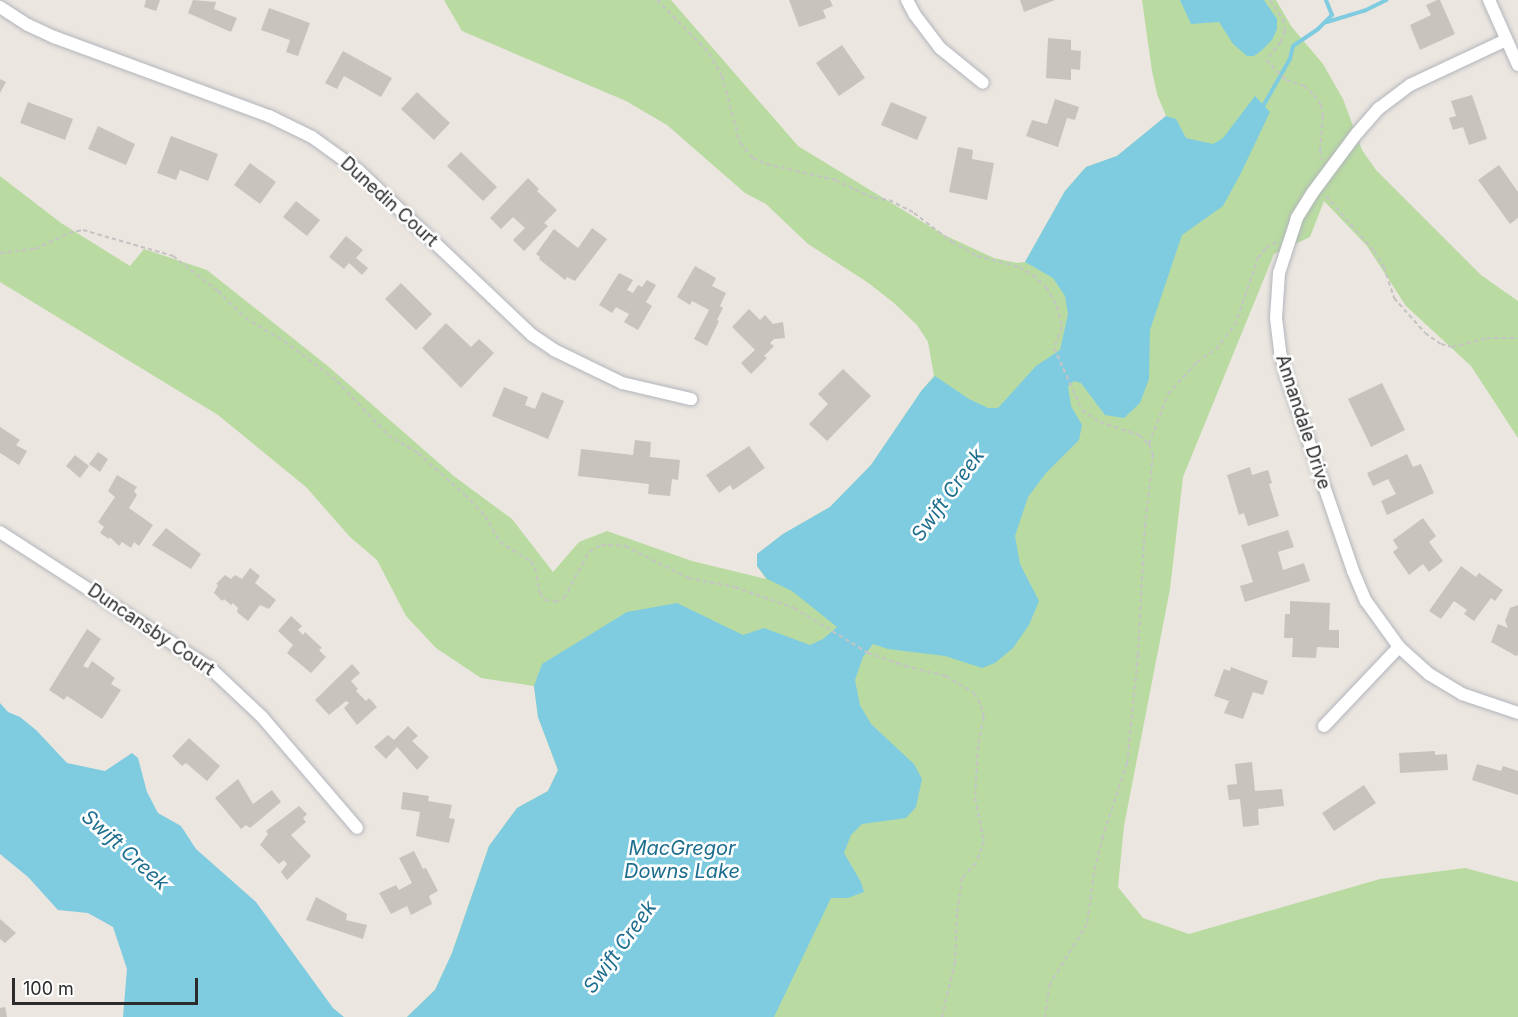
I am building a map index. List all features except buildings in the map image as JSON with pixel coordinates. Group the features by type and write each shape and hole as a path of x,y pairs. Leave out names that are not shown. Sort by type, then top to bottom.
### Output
{"street":[{"path":"908,0 915,15 940,48 983,83"},
{"path":"1489,0 1518,65"},
{"name":"Dunedin Court","path":"0,7 28,25 54,37 269,116 312,137 358,170 531,335 575,363 622,383 691,399"},
{"name":"Annandale Drive","path":"1506,40 1421,79 1379,108 1312,192 1292,231 1279,273 1276,325 1287,378 1359,587 1377,619 1399,647 1429,674 1454,690 1518,713"},
{"name":"Duncansby Court","path":"0,532 209,667 262,717 357,828"},
{"path":"1324,726 1399,647"}],"path":[{"path":"657,0 709,54 722,76 740,143 753,158 766,164 835,180 874,198 889,200 914,213 952,242 978,256 993,262 1019,267 1033,275 1046,287 1056,306 1062,327 1054,348 1082,410 1089,416 1139,435 1149,444 1153,455 1145,524 1138,655 1127,762 1103,836 1094,873 1087,924 1050,984 1045,1017"},
{"path":"1270,0 1282,19 1285,31 1281,42 1266,60 1285,78 1304,86 1314,94 1321,105 1323,116 1320,150 1324,163"},
{"path":"1322,192 1374,251 1384,267 1394,298 1425,333 1441,344 1452,347 1487,338 1518,338"},
{"path":"0,253 35,249 69,233 83,230 172,256 218,291 245,318 284,341 337,381 388,435 418,453 465,495 485,516 500,542 531,561 535,568 540,593 545,600 555,602 564,598 589,552 601,545 625,546 688,578 735,587 777,600 868,653 905,666 946,676 974,693 981,705 984,717 978,746 975,798 984,841 976,863 962,878 957,914 955,962 942,1017"},
{"path":"1149,444 1168,394 1197,362 1216,349 1235,325 1258,258 1273,242 1280,242"}],"green space":[{"path":"444,0 671,0 798,146 944,235 994,258 1017,263 1025,262 1065,191 1086,167 1117,156 1166,116 1157,94 1152,71 1142,0 1276,0 1291,26 1323,64 1343,99 1362,150 1376,170 1481,275 1518,301 1518,438 1471,366 1406,306 1367,246 1324,201 1310,237 1274,254 1183,477 1170,589 1124,826 1118,887 1143,918 1189,934 1380,879 1465,868 1518,882 1518,1017 407,1017 435,990 452,953 489,846 517,808 548,791 558,770 538,717 534,686 481,678 436,648 406,616 377,560 350,537 306,487 218,415 0,282 0,176 61,223 130,266 144,249 207,270 329,367 455,477 512,519 553,572 579,542 607,531 692,561 766,579 757,566 757,554 783,534 830,507 871,465 934,376 928,342 917,325 894,303 867,282 808,244 766,204 745,193 667,125 626,101 462,31"}],"water":[{"path":"1180,0 1264,0 1277,19 1277,29 1272,40 1262,50 1254,56 1247,56 1233,44 1219,22 1191,24"},
{"name":"MacGregor Downs Lake","path":"1255,96 1270,112 1223,206 1182,235 1150,330 1149,379 1140,403 1124,418 1105,415 1081,383 1074,381 1068,386 1071,406 1082,425 1079,440 1046,473 1028,497 1015,536 1020,564 1039,601 1029,625 1013,648 995,663 982,668 945,656 888,649 873,644 863,657 855,680 860,705 871,724 914,764 922,779 916,807 906,818 862,824 851,835 844,853 861,882 864,892 848,898 831,898 774,1017 407,1017 435,990 452,953 489,846 517,808 548,791 558,770 538,717 534,686 542,664 627,612 677,603 743,635 764,628 810,645 823,639 837,627 792,591 767,579 757,566 757,554 783,534 830,507 871,465 922,390 935,376 969,399 988,408 998,408 1036,366 1060,350 1068,314 1065,296 1053,278 1025,262 1065,191 1086,167 1117,156 1166,116 1176,119 1186,138 1213,144 1223,138"},
{"path":"0,703 8,712 20,717 36,730 67,763 105,771 132,753 138,758 147,792 158,813 181,826 196,849 256,902 333,1008 344,1017 123,1017 127,969 113,927 88,913 58,910 28,877 0,854"}],"waterway":[{"name":"Swift Creek","path":"1262,108 1290,59 1293,46 1318,29 1332,15 1326,0"},
{"path":"1327,22 1364,11 1387,0"}]}
